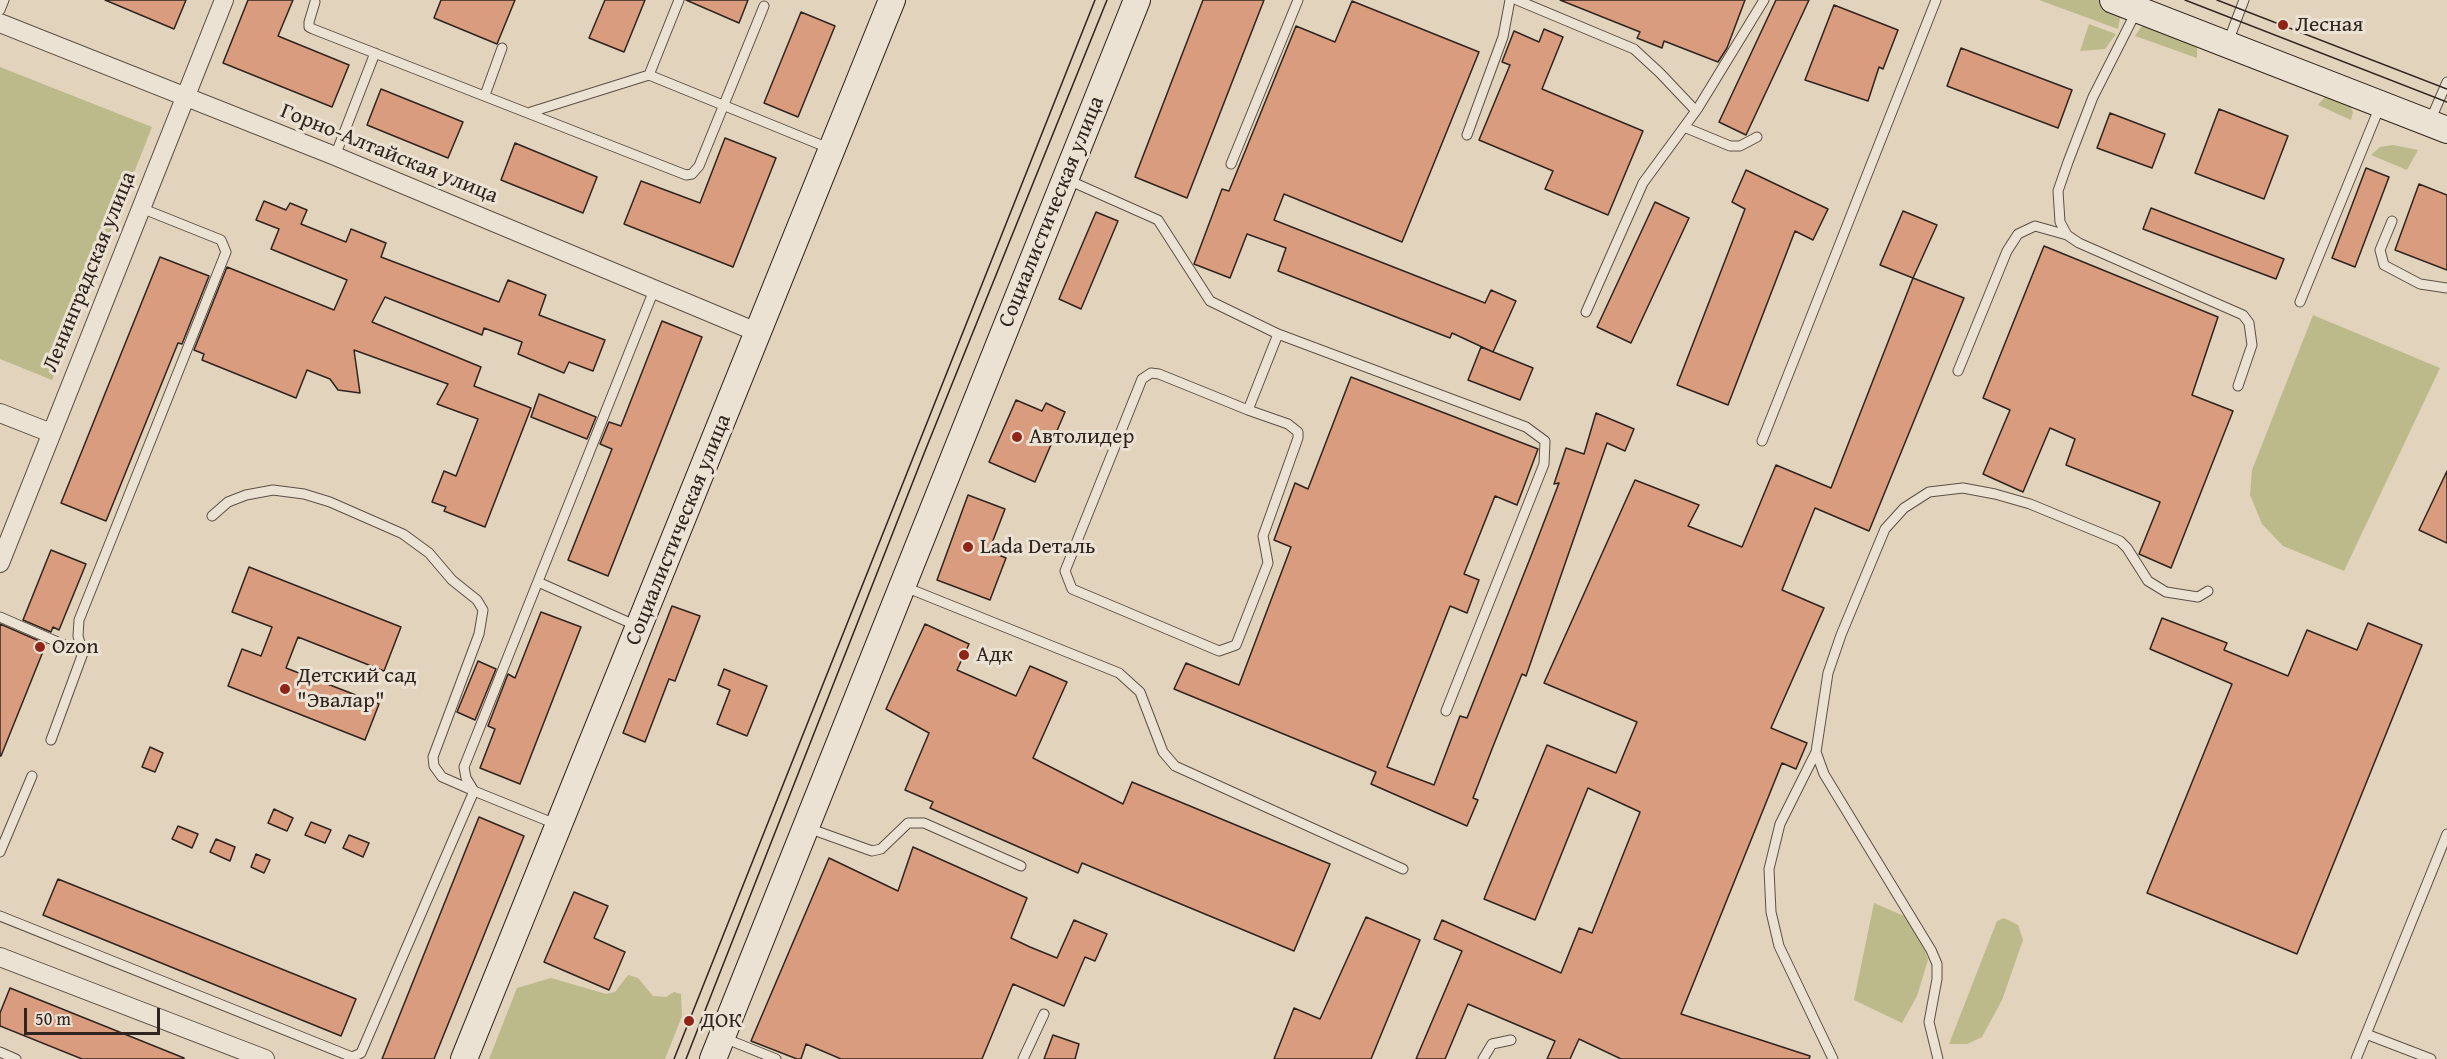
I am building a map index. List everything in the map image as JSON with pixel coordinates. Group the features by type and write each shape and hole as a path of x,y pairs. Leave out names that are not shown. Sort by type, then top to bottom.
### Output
{"street":[{"name":"Ленинградская улица","path":"0,562 224,0"},
{"name":"Социалистическая улица","path":"464,1059 892,0"},
{"name":"Социалистическая улица","path":"717,1048 1137,0"},
{"path":"2113,0 2438,126"},
{"name":"Горно-Алтайская улица","path":"0,23 335,156 759,333"},
{"path":"0,412 51,433"},
{"path":"0,957 265,1059"}],"lane":[{"path":"0,10 4,0"},
{"path":"649,75 678,0"},
{"path":"1231,164 1298,0"},
{"path":"1467,135 1503,37 1510,0"},
{"path":"1517,0 1634,50 1660,73 1696,111"},
{"path":"1586,312 1643,183 1696,111 1764,0"},
{"path":"1762,441 1936,0"},
{"path":"2227,44 2244,0"},
{"path":"315,2 309,27 531,112 686,175 692,174 699,166 764,6"},
{"path":"2067,236 2060,222 2058,191 2093,97 2137,9"},
{"path":"485,95 502,48"},
{"path":"335,156 375,53"},
{"path":"531,112 649,75 832,149"},
{"path":"2438,126 2447,82"},
{"path":"2300,302 2381,104"},
{"path":"1684,127 1730,146 1740,146 1757,137"},
{"path":"1066,179 1158,220 1210,301 1278,334 1526,427 1545,441 1544,464 1446,711"},
{"path":"51,740 83,653 78,636 79,620 226,252 221,240 141,208"},
{"path":"2391,221 2380,250 2384,265 2420,284 2447,288"},
{"path":"1958,371 2007,250 2018,234 2035,226 2067,236 2243,315 2249,322 2252,345 2238,386"},
{"path":"474,791 466,777 464,767 654,290"},
{"path":"1248,410 1278,334"},
{"path":"1159,374 1248,410 1288,424 1298,432 1298,438 1263,536 1262,542 1269,556 1268,563 1236,645 1219,651 1078,594 1069,586 1065,571 1142,379 1146,375 1159,374"},
{"path":"1833,1059 1779,946 1771,912 1769,869 1780,824 1816,752 1828,673 1885,529 1904,508 1929,492 1963,488 2030,504 2120,542 2127,548 2148,581 2166,592 2198,597 2208,591"},
{"path":"212,516 228,502 246,495 273,490 304,494 330,502 403,534 429,553 452,580 477,600 483,609 479,634 433,757 434,766 442,777 558,825"},
{"path":"538,582 639,627"},
{"path":"903,586 1119,674 1140,692 1163,752 1175,766 1403,869"},
{"path":"0,617 83,653"},
{"path":"1816,752 1824,774 1931,950 1937,964 1937,979 1929,1022 1938,1059"},
{"path":"0,852 32,776"},
{"path":"0,916 348,1056 356,1057 361,1053 474,791"},
{"path":"806,827 872,852 881,849 908,822 924,823 1021,866"},
{"path":"2356,1059 2447,834"},
{"path":"1023,1059 1044,1014"},
{"path":"2366,1034 2431,1059"},
{"path":"1483,1059 1492,1044 1499,1040 1511,1040"},
{"path":"717,1048 776,1059"},
{"path":"0,1052 16,1059"}],"shaded area":[{"path":"2039,0 2105,0 2116,8 2120,18 2118,29"},
{"path":"2151,22 2197,45 2197,58 2135,36 2141,27"},
{"path":"2089,24 2116,34 2105,49 2080,51"},
{"path":"0,67 152,127 52,380 0,359"},
{"path":"2328,93 2347,99 2353,112 2351,120 2318,105"},
{"path":"2393,145 2418,150 2407,170 2371,155 2380,147"},
{"path":"2313,315 2440,368 2344,571 2283,546 2262,524 2250,495 2252,470"},
{"path":"1874,903 1904,916 1921,938 1928,960 1917,996 1902,1023 1854,1000"},
{"path":"2004,918 2018,925 2023,940 2002,1000 1982,1037 1967,1044 1949,1044 1997,921"},
{"path":"628,975 638,978 653,996 666,997 674,992 681,994 682,1016 665,1059 489,1059 517,988 551,978 606,994 615,992"}],"building":[{"path":"105,0 186,0 174,29"},
{"path":"248,0 293,0 278,36 349,65 332,107 223,63"},
{"path":"441,0 515,0 497,44 434,18"},
{"path":"605,0 645,0 624,52 589,38"},
{"path":"686,0 748,0 739,23"},
{"path":"1203,0 1264,0 1187,198 1135,177"},
{"path":"1560,0 1745,0 1727,48 1718,62 1664,41 1662,48 1637,38 1640,32"},
{"path":"1776,0 1809,0 1746,135 1719,122"},
{"path":"1352,1 1479,52 1402,242 1284,194 1274,220 1485,303 1491,290 1516,301 1493,352 1452,333 1450,338 1278,271 1286,248 1247,234 1230,278 1194,264 1222,189 1229,191 1296,26 1335,42"},
{"path":"1834,5 1898,30 1883,69 1879,67 1868,101 1805,80"},
{"path":"801,12 835,26 798,117 764,103"},
{"path":"1544,29 1563,37 1542,89 1643,131 1608,215 1545,189 1553,171 1479,140 1510,65 1502,62 1514,31 1539,42"},
{"path":"1961,48 2072,90 2058,128 1947,86"},
{"path":"381,89 463,122 448,158 367,125"},
{"path":"2219,109 2288,136 2264,199 2195,173"},
{"path":"2110,113 2165,134 2152,168 2097,148"},
{"path":"725,138 776,158 733,267 624,224 641,181 700,203"},
{"path":"515,143 597,177 583,213 501,180"},
{"path":"2366,168 2389,177 2355,267 2332,258"},
{"path":"1746,170 1828,209 1813,240 1795,231 1728,405 1677,385 1745,209 1732,202"},
{"path":"2419,184 2447,195 2447,270 2395,250"},
{"path":"264,201 286,210 290,203 307,210 301,224 346,242 351,229 386,243 381,257 499,302 508,280 546,295 539,315 605,340 593,371 569,362 564,373 518,354 522,342 484,328 482,335 385,297 372,322 481,367 474,386 531,408 485,527 444,511 446,507 432,502 444,471 456,476 478,419 437,404 448,384 354,350 360,393 338,390 330,379 307,370 296,398 202,360 204,354 194,350 227,267 334,310 347,280 271,249 279,229 256,220"},
{"path":"1655,202 1689,218 1631,343 1597,327"},
{"path":"2151,208 2284,259 2276,279 2143,229"},
{"path":"1903,211 1937,225 1913,278 1880,265"},
{"path":"1096,212 1118,221 1081,309 1059,299"},
{"path":"2044,246 2218,317 2192,395 2233,411 2171,568 2139,554 2160,502 2066,465 2075,439 2050,428 2023,492 1983,474 2010,410 1983,398"},
{"path":"160,257 209,276 182,344 178,343 106,521 61,503"},
{"path":"1913,278 1964,298 1869,531 1815,508 1782,590 1824,608 1771,728 1807,743 1796,769 1782,763 1681,1014 1810,1056 1809,1059 1621,1059 1579,1039 1570,1059 1547,1059 1555,1041 1468,1004 1445,1059 1416,1059 1462,951 1434,939 1442,920 1561,973 1579,928 1592,933 1640,812 1588,788 1535,920 1484,899 1547,745 1616,773 1637,722 1544,683 1635,480 1699,505 1688,526 1742,547 1776,465 1831,488"},
{"path":"662,321 702,337 608,576 568,560 612,449 600,444 609,422 621,426"},
{"path":"1481,347 1533,368 1520,400 1468,380"},
{"path":"1351,377 1538,449 1517,505 1495,496 1464,574 1479,580 1467,613 1450,606 1387,767 1434,785 1460,716 1467,718 1531,556 1559,483 1554,484 1566,448 1584,454 1596,413 1634,429 1625,451 1607,443 1526,676 1522,674 1473,798 1478,800 1467,826 1371,784 1376,772 1174,689 1186,663 1239,685 1291,547 1274,540 1295,483 1308,489"},
{"path":"539,394 596,417 587,439 531,417"},
{"path":"1016,400 1042,411 1046,403 1065,412 1035,482 989,462"},
{"path":"2447,471 2447,543 2419,530"},
{"path":"968,495 1005,509 989,551 1006,558 990,600 937,580"},
{"path":"51,550 86,564 59,630 53,627 51,632 23,620"},
{"path":"249,567 401,627 384,671 298,637 286,668 379,704 365,740 228,686 242,649 261,656 272,627 232,612"},
{"path":"672,606 700,616 675,681 669,679 645,742 623,733"},
{"path":"541,612 581,627 520,784 480,768 495,729 488,726 508,674 515,678"},
{"path":"2162,618 2227,643 2224,650 2288,676 2307,630 2357,650 2368,623 2422,645 2297,954 2147,893 2232,684 2150,649"},
{"path":"0,624 46,644 1,756 0,756"},
{"path":"925,624 969,644 957,670 1016,696 1030,666 1067,682 1033,758 1123,804 1132,782 1330,864 1294,951 1082,863 1078,873 930,808 933,802 905,790 929,733 886,709"},
{"path":"478,661 496,669 475,720 457,712"},
{"path":"724,669 767,686 747,736 717,724 730,690 718,685"},
{"path":"150,747 163,753 155,772 142,767"},
{"path":"274,809 293,818 287,831 268,823"},
{"path":"479,817 524,836 434,1059 382,1059"},
{"path":"311,822 331,830 325,843 305,835"},
{"path":"178,826 198,834 192,848 172,839"},
{"path":"349,835 369,843 363,857 343,848"},
{"path":"216,839 235,847 230,861 210,852"},
{"path":"913,847 1027,898 1011,938 1030,947 1057,958 1074,920 1107,934 1095,961 1085,957 1064,1006 1013,984 982,1059 841,1059 806,1044 801,1059 797,1059 751,1041 829,858 898,891"},
{"path":"256,854 270,860 264,873 251,867"},
{"path":"58,879 356,999 341,1036 43,915"},
{"path":"574,892 608,906 594,938 625,952 609,990 544,962"},
{"path":"1366,917 1420,940 1371,1059 1274,1059 1294,1008 1320,1019"},
{"path":"10,988 184,1059 82,1059 0,1026 0,1013"},
{"path":"1053,1035 1079,1044 1075,1059 1044,1059"}],"tram line":[{"path":"674,1059 1095,0"},
{"path":"686,1059 925,451 1107,0"},
{"path":"2185,0 2447,102"},
{"path":"2217,0 2447,89"}],"place":[{"name":"Лесная","path":"2283,25"},
{"name":"Автолидер","path":"1017,437"},
{"name":"Lada Dеталь","path":"968,547"},
{"name":"Ozon","path":"40,647"},
{"name":"Адк","path":"964,655"},
{"name":"Детский сад \"Эвалар\"","path":"285,689"},
{"name":"ДОК","path":"689,1021"}]}
